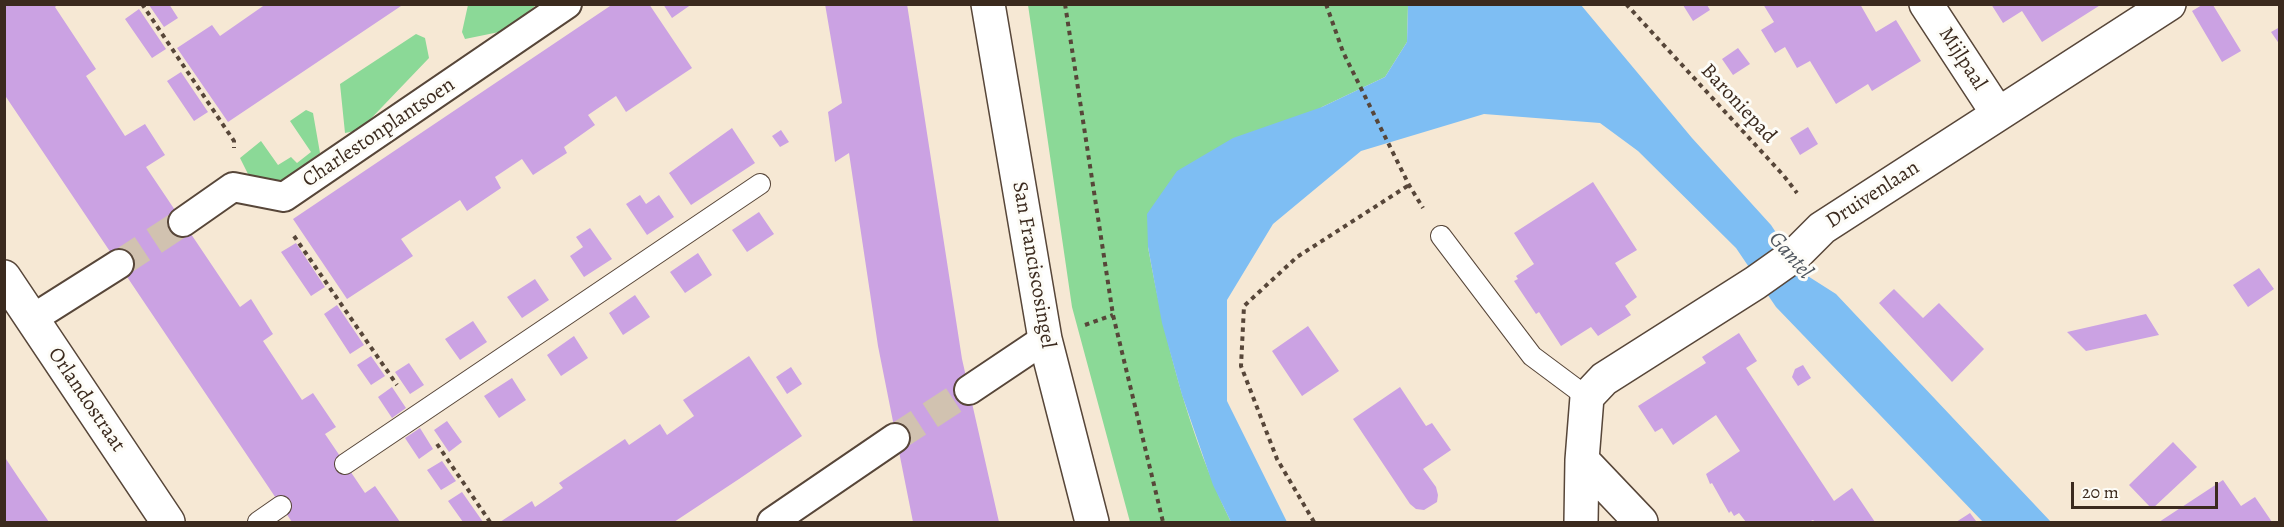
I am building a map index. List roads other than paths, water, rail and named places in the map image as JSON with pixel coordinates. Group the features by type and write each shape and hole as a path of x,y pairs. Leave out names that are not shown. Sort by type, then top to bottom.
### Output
{"street":[{"name":"Charlestonplantsoen","path":"183,222 233,187 284,197 567,4"},
{"name":"San Franciscosingel","path":"988,4 1045,339 1092,522"},
{"name":"Mijlpaal","path":"1926,4 1998,114"},
{"name":"Druivenlaan","path":"1587,397 1604,379 1755,283 1796,254 1822,228 2169,4"},
{"path":"32,319 119,264"},
{"name":"Orlandostraat","path":"4,277 168,522"},
{"path":"969,390 1045,339"},
{"path":"1581,522 1582,460 1587,397"},
{"path":"772,522 895,438"},
{"path":"1582,460 1641,522"}],"lane":[{"path":"345,464 760,184"},
{"path":"1441,237 1532,356 1587,397"},
{"path":"258,522 281,506"}],"water":[{"name":"Gantel","path":"1408,5 1581,5 1692,138 1771,225 1803,273 1836,294 2051,522 1983,522 1776,307 1736,248 1638,151 1600,123 1484,114 1361,151 1273,224 1227,300 1227,401 1287,522 1231,522 1213,485 1182,395 1162,323 1148,247 1147,214 1177,171 1233,138 1322,107 1385,77 1407,42"}],"tunnel":[{"path":"119,264 183,222"},
{"path":"895,438 969,390"}]}
